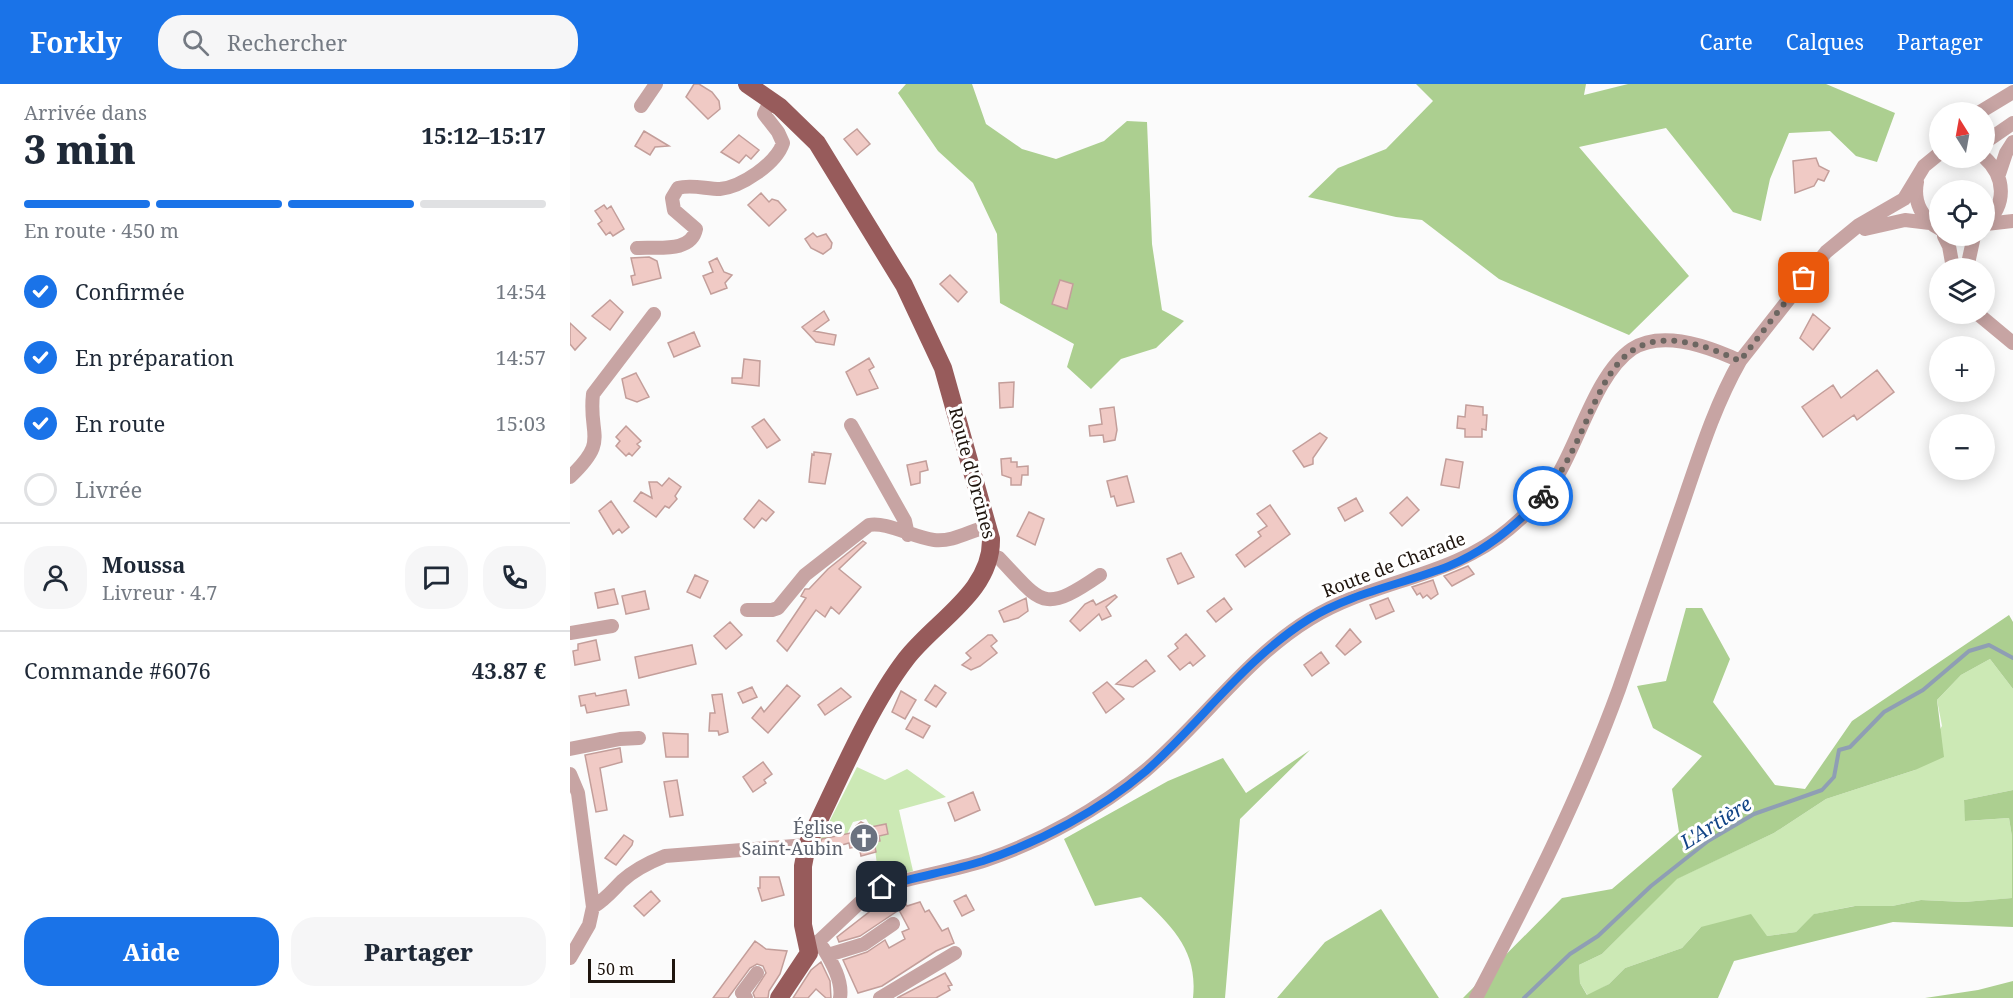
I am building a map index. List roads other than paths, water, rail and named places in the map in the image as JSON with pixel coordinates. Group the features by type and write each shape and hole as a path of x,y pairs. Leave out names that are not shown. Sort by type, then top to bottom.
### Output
{"main road":[{"name":"Route d'Orcines","path":"747,84 771,100 817,143 898,275 943,368 988,526 990,555 987,567 971,592 924,637 888,686 807,846 803,866 803,925 814,943"},
{"path":"778,998 814,943"}],"street":[{"path":"641,106 656,84"},
{"path":"1995,103 2013,92"},
{"path":"637,248 670,247 684,243 693,237 694,226 674,210 672,198 678,188 718,189 739,184 778,153 783,144 781,138 764,114 771,100"},
{"path":"1995,135 2013,123"},
{"path":"1995,212 2002,192 2000,179 2006,153 2013,142"},
{"path":"1476,998 1549,856 1585,776 1618,690 1706,437 1740,361 1804,278 1859,225 1904,199 1924,166 1929,162"},
{"path":"1992,168 2013,193"},
{"path":"1918,177 1916,195 1919,207 1929,219"},
{"path":"1842,240 1879,224 1905,220 1929,225"},
{"path":"1995,224 2013,221"},
{"path":"570,477 592,452 595,430 593,398 596,388 654,314"},
{"path":"1990,324 2013,343"},
{"name":"Route de Charade","path":"814,943 870,893 882,887 1007,852 1061,826 1116,793 1148,769 1275,643 1309,619 1365,594 1450,565 1495,540 1549,489 1610,373 1631,350 1654,341 1676,341 1740,361"},
{"path":"851,425 905,521 908,535"},
{"path":"747,610 778,608 805,575 869,525 878,524 908,535 949,540 988,526"},
{"path":"990,555 999,558 1038,598 1052,601 1081,588 1100,575"},
{"path":"570,633 612,626"},
{"path":"570,749 620,739 639,738"},
{"path":"570,774 578,793 577,839 593,907 589,925 570,958"},
{"path":"593,907 608,898 623,880 646,864 665,856 807,846"},
{"path":"828,955 864,944 893,924"},
{"path":"814,943 828,955 842,991 840,998"},
{"path":"880,998 955,953"},
{"path":"746,998 742,993 757,973"}],"waterway":[{"name":"L'Artière","path":"1524,998 1570,954 1598,936 1651,886 1708,841 1754,814 1822,790 1834,777 1839,750 1850,747 1884,712 1923,690 1969,651 1989,645 2013,658"}],"place":[{"name":"Église Saint-Aubin","path":"864,838"}]}
